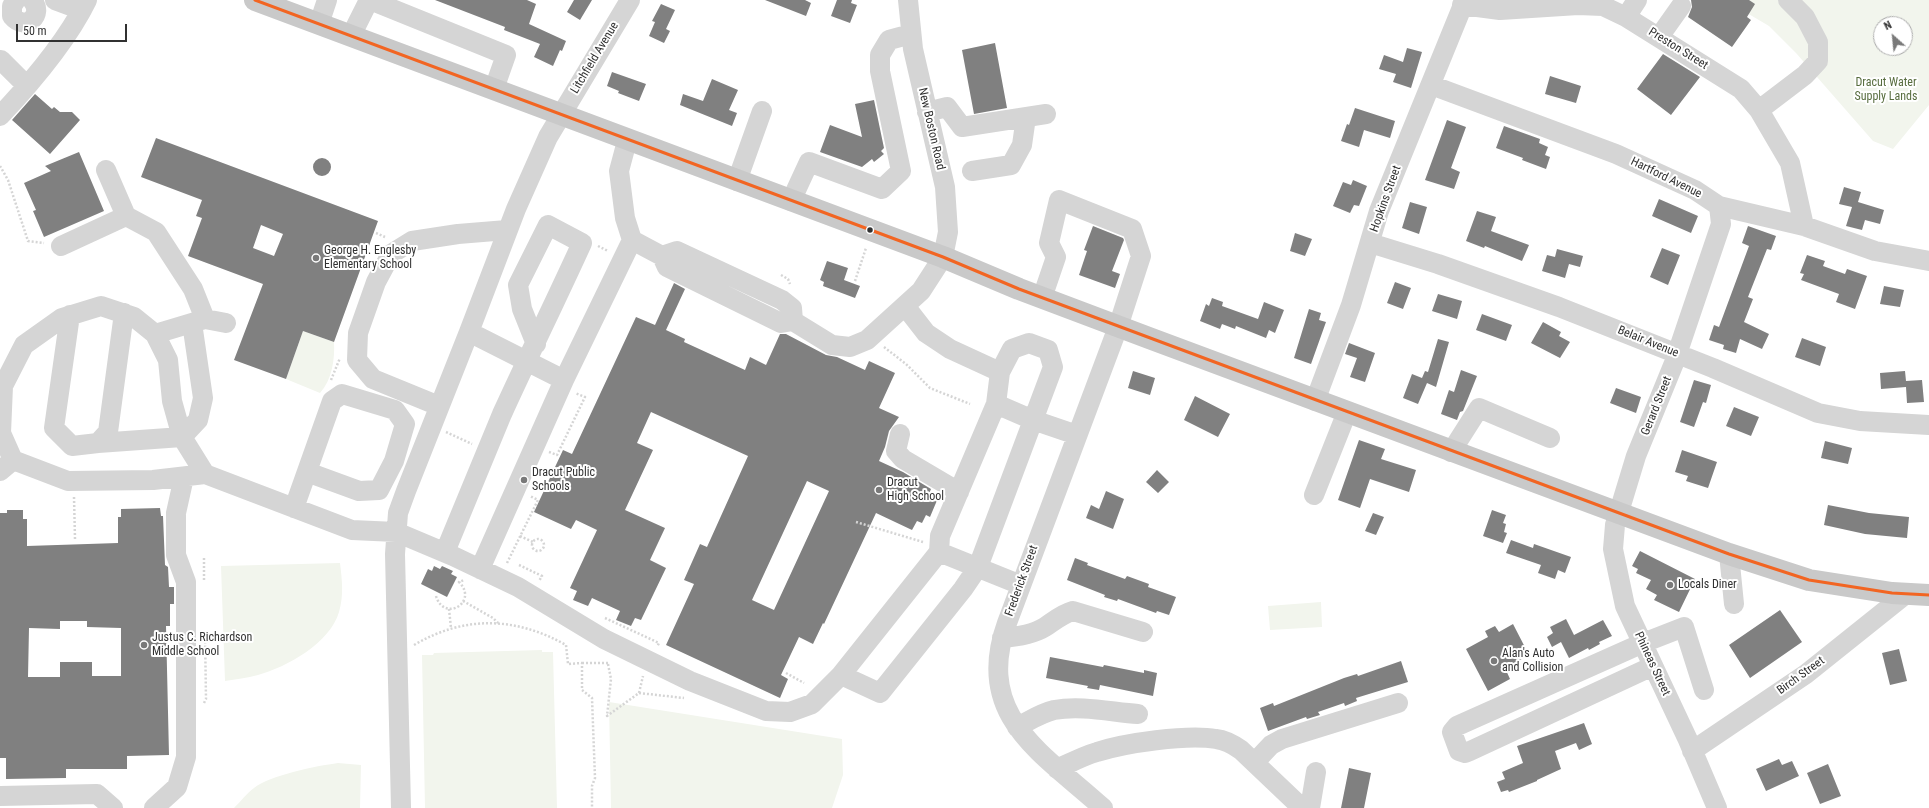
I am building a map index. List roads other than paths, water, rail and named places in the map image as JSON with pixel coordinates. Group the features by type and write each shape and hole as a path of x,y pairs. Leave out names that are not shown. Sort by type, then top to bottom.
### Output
{"main road":[{"path":"255,0 494,89 561,116 943,257 1042,298 1315,401 1729,554 1809,580 1892,593 1929,595"}],"street":[{"path":"16,0 11,11 12,16 20,22 30,21 34,18 38,1"},
{"path":"0,116 75,22 84,5 55,0"},
{"path":"319,24 327,0"},
{"path":"351,36 370,0 506,55 494,89"},
{"name":"Litchfield Avenue","path":"401,808 396,532 398,513 469,332 507,230 548,137 630,0"},
{"name":"New Boston Road","path":"908,0 913,49 945,187 948,232 943,257"},
{"path":"1626,17 1638,0"},
{"path":"1759,110 1805,74 1818,61 1818,42 1805,18 1788,0"},
{"name":"Preston Street","path":"1463,3 1500,10 1578,5 1603,6 1626,17 1741,89 1759,110 1790,163 1804,226"},
{"name":"Hopkins Street","path":"1315,401 1351,305 1380,211 1463,3"},
{"path":"1659,38 1681,6"},
{"path":"791,201 809,162 882,189 901,171 880,71 880,55 889,40 912,34"},
{"path":"0,61 1,60 26,85"},
{"name":"Hartford Avenue","path":"1431,85 1616,154 1695,190 1719,206 1804,226 1875,251 1929,261"},
{"path":"927,112 947,107 962,127 1046,114"},
{"path":"737,181 762,111"},
{"path":"972,171 1011,165 1022,145 1026,117"},
{"path":"480,569 564,380 632,240 625,218 619,170 627,140"},
{"path":"70,315 54,428 72,446 182,437 198,420 203,398 198,321 193,289 156,232 126,216 106,170"},
{"name":"Frederick Street","path":"1042,298 1056,257 1049,243 1059,200 1132,229 1141,256 1118,326 1002,638 998,656 1000,682 1006,706 1017,727 1038,752 1102,808"},
{"name":"Gerard Street","path":"1618,514 1636,456 1677,354 1721,224 1719,206"},
{"path":"61,246 126,216"},
{"path":"445,552 503,413 536,344 582,243 548,226 518,285 522,309 536,344"},
{"path":"440,406 374,378 357,360 358,333 376,282 391,254 412,241 458,234 507,230"},
{"path":"632,240 662,256 667,267 681,274 781,323 792,321 832,345 850,347 867,340 905,306 920,291 943,257"},
{"name":"Belair Avenue","path":"1370,243 1438,264 1551,304 1677,354 1818,413 1860,421 1929,426"},
{"path":"205,474 182,437 172,401 168,360 155,334 134,316 101,306 62,318 24,345 3,386 1,433 7,465 68,481 153,480 205,474 352,530 396,532 445,552 501,579 604,639 690,681 766,711 790,712 812,704 841,675 934,548 996,404 1000,372 1012,349 1029,343 1048,350 1053,367 978,567 963,590 880,693 841,675"},
{"path":"905,306 926,333 950,349 1000,372"},
{"path":"98,443 108,432 124,313"},
{"path":"155,334 198,321 226,323"},
{"path":"469,332 564,380"},
{"path":"294,508 332,401 342,394 395,410 405,424 394,461 379,490 359,491 307,472"},
{"path":"996,404 1033,420 1077,435"},
{"path":"1451,452 1479,408 1550,438"},
{"path":"1314,495 1346,412"},
{"path":"900,434 896,450 903,459 959,492"},
{"path":"154,808 177,787 186,757 186,582 176,556 176,513 184,477"},
{"name":"Phineas Street","path":"1618,514 1613,549 1625,606 1717,808"},
{"path":"934,548 1021,585"},
{"path":"1729,554 1734,604"},
{"name":"Birch Street","path":"1692,751 1806,674 1906,594"},
{"path":"1002,638 1021,636 1043,628 1062,615 1073,611 1143,632"},
{"path":"1653,666 1464,753 1460,751 1452,732 1457,726 1643,643 1684,627 1704,690"},
{"path":"1255,762 1272,745 1282,739 1398,703"},
{"path":"1017,727 1054,710 1079,709 1138,714"},
{"path":"1057,768 1096,752 1115,747 1165,740 1216,738 1233,744 1255,762 1302,808"},
{"path":"1310,808 1316,772"},
{"path":"0,796 97,794 113,808"}],"place":[{"name":"George H. Englesby Elementary School","path":"316,258"},
{"name":"Dracut Public Schools","path":"524,480"},
{"name":"Dracut High School","path":"879,490"},
{"name":"Locals Diner","path":"1670,585"},
{"name":"Justus C. Richardson Middle School","path":"144,645"},
{"name":"Alan's Auto and Collision","path":"1494,661"}],"park label":[{"name":"Dracut Water Supply Lands","path":"1886,90"}]}
